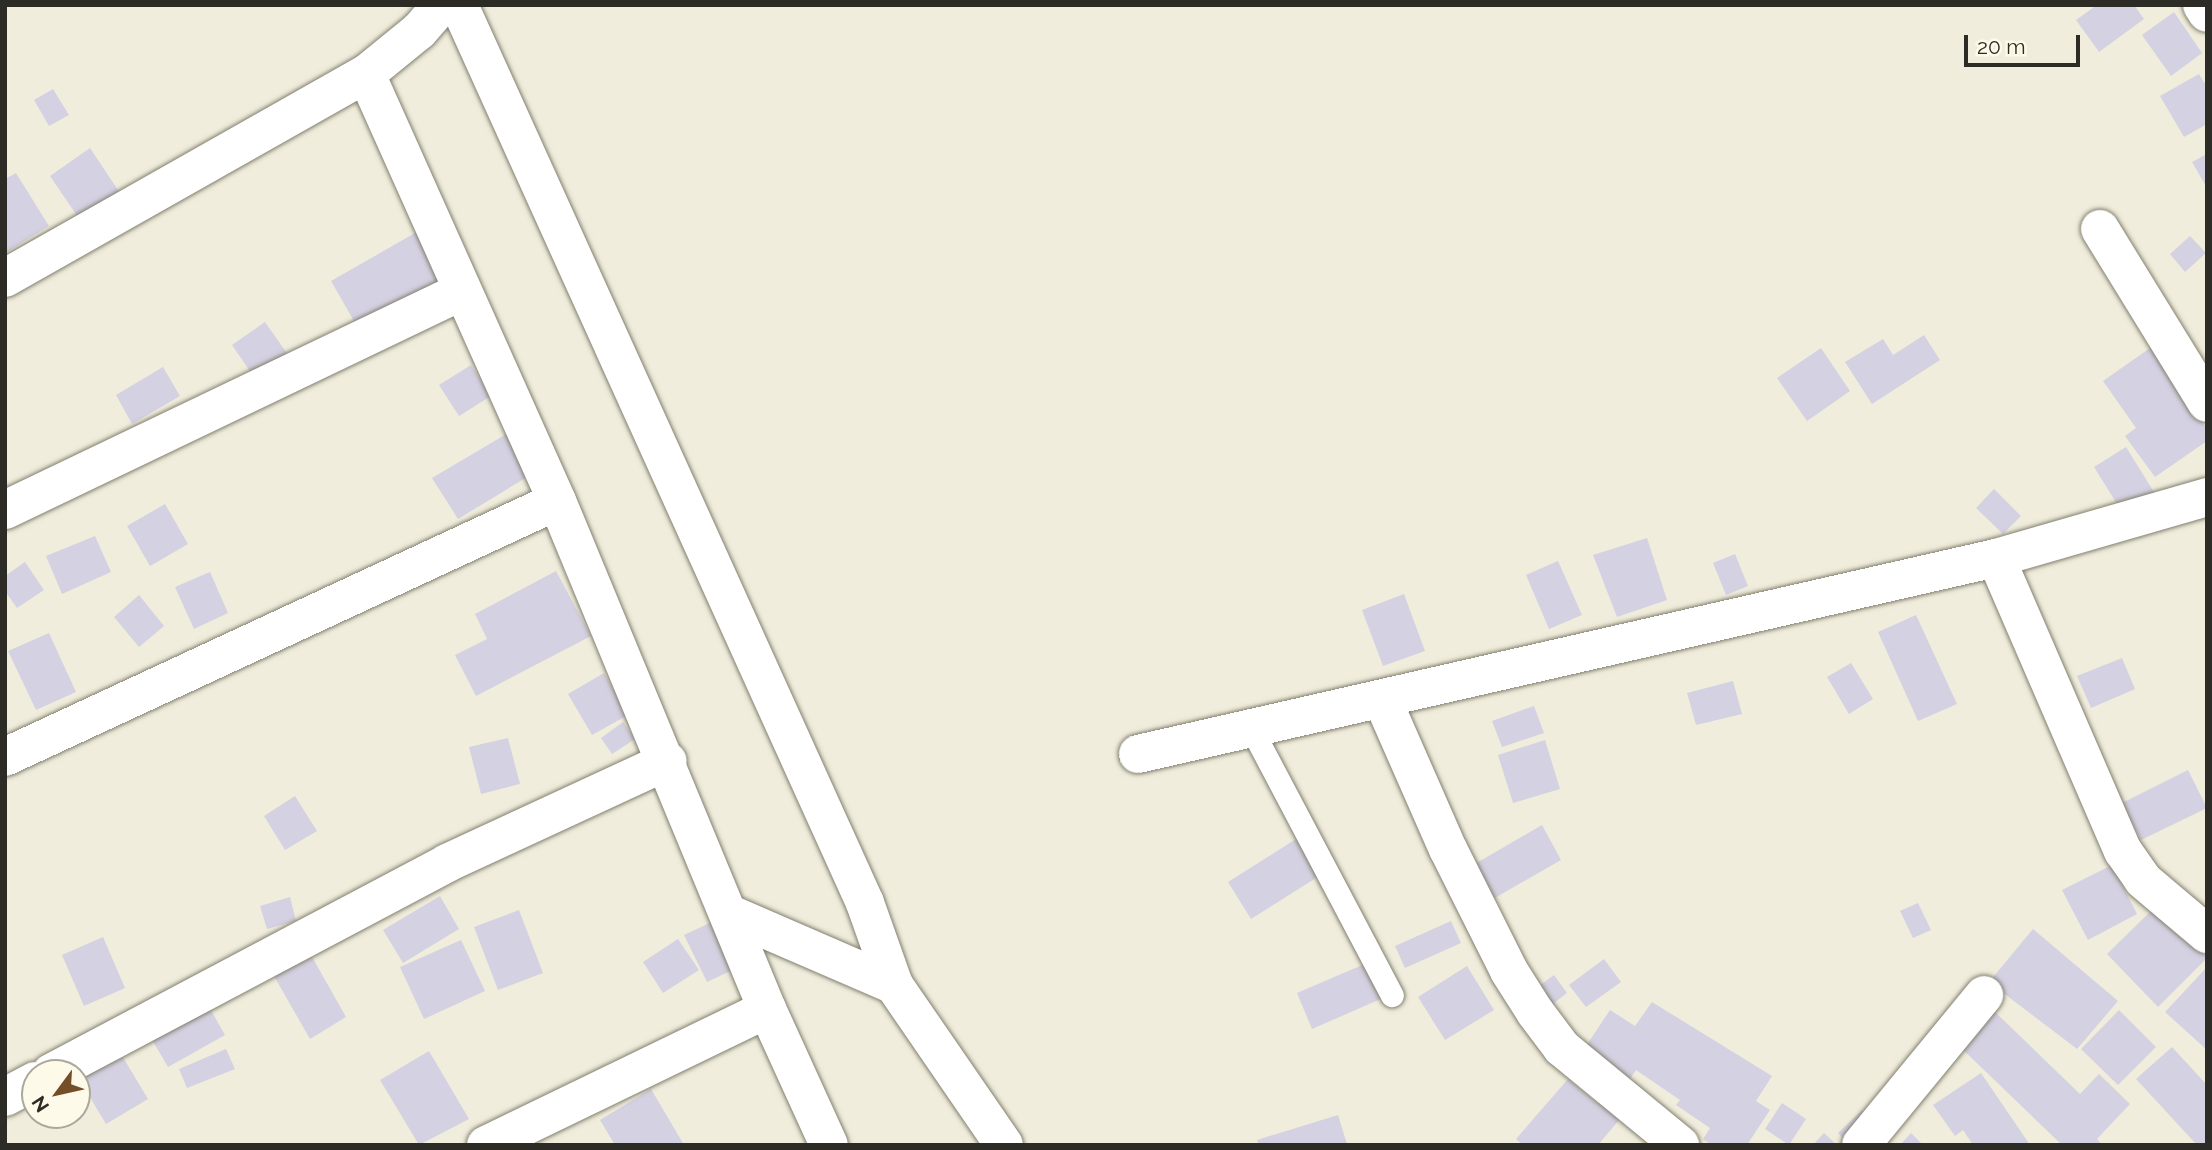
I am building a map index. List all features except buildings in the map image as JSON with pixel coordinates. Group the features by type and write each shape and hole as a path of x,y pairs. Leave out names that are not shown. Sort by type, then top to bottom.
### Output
{"street":[{"path":"5,278 366,74 419,31 442,5"},
{"path":"459,5 865,903 894,985 1004,1145"},
{"path":"2202,5 2207,13"},
{"path":"366,74 460,292 557,501 668,761 767,1009 829,1145"},
{"path":"2100,229 2207,403"},
{"path":"5,510 460,292"},
{"path":"1138,754 1996,558 2207,497"},
{"path":"5,757 557,501"},
{"path":"1996,558 2123,851 2143,880 2207,934"},
{"path":"1382,699 1454,861 1535,1012 1562,1048 1680,1145"},
{"path":"77,1059 447,863 668,761"},
{"path":"730,914 894,985"},
{"path":"1861,1145 1984,995"},
{"path":"486,1145 767,1009"},
{"path":"5,1097 21,1088"}],"lane":[{"path":"1251,728 1392,995"}]}
